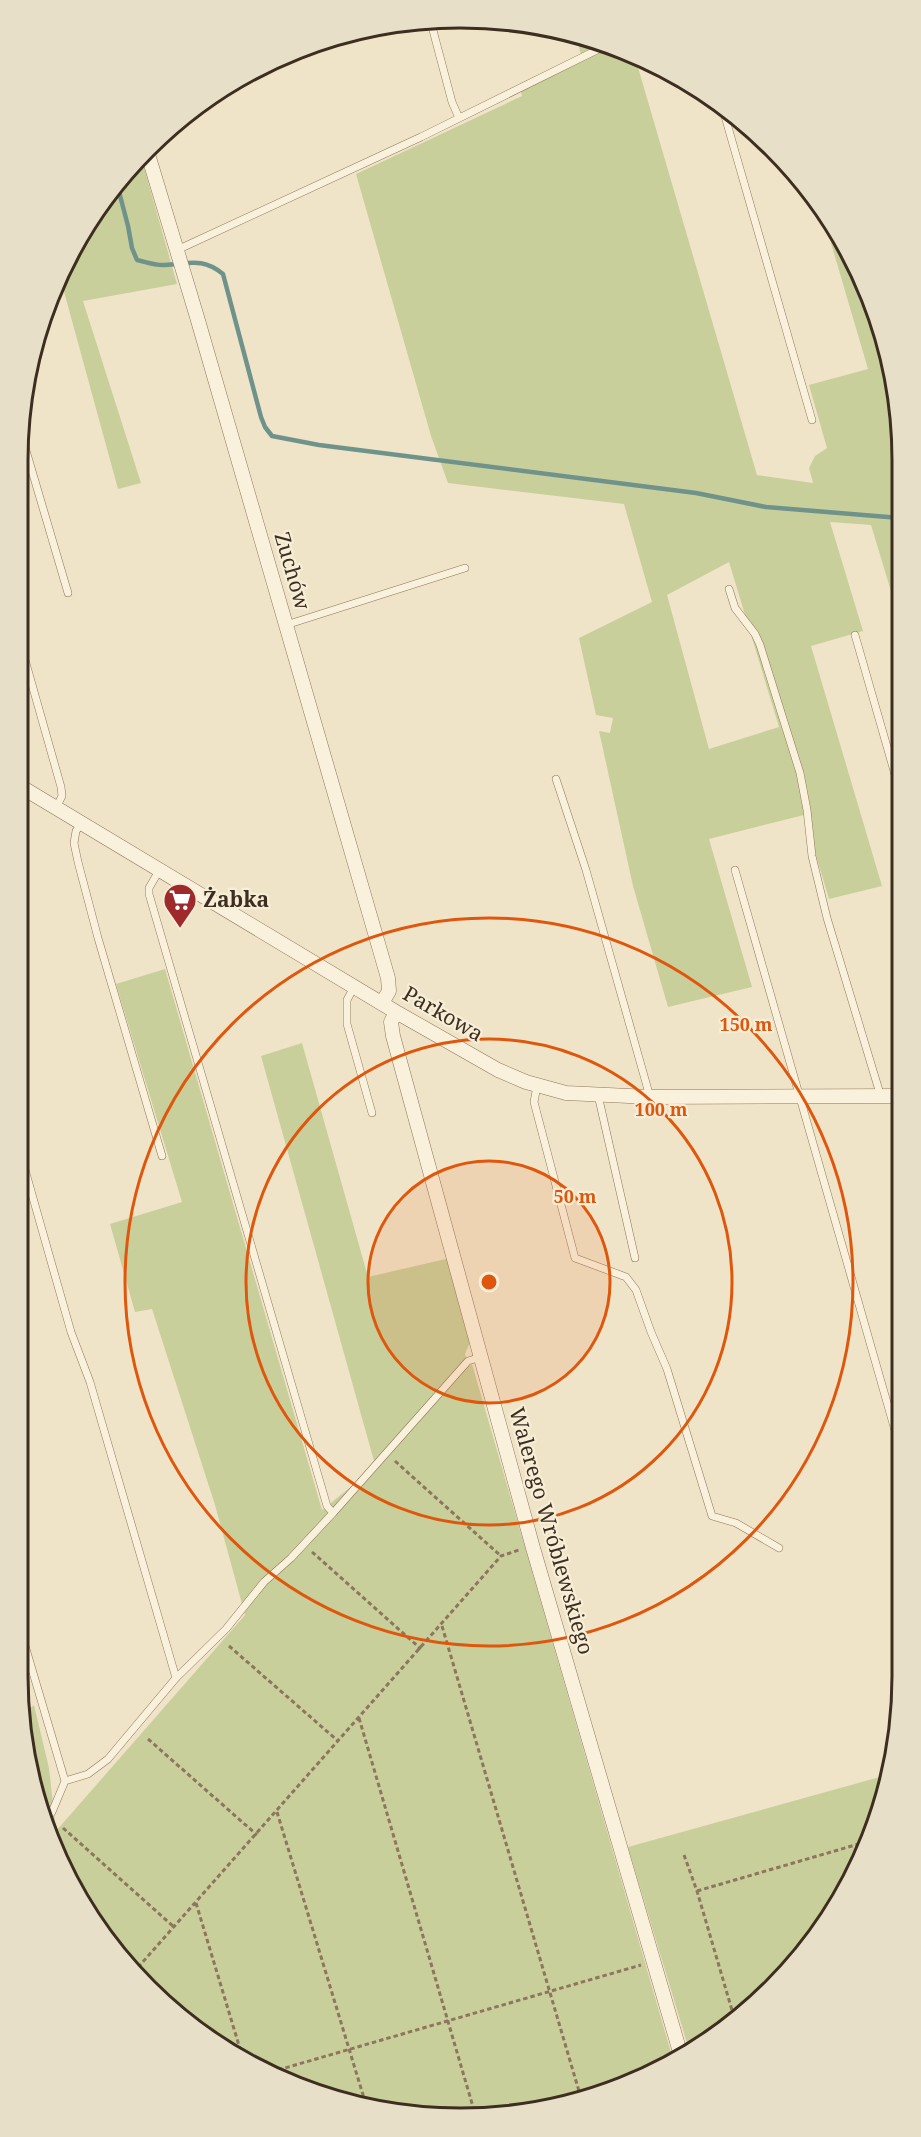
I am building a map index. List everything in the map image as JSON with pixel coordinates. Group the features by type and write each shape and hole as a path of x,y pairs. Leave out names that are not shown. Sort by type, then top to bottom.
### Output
{"street":[{"name":"Zuchów","path":"150,161 388,978 389,991 382,1003"},
{"name":"Parkowa","path":"28,790 396,1012 498,1070 537,1086 566,1093 650,1097 892,1096"},
{"name":"Walerego Wróblewskiego","path":"396,1012 391,1022 393,1036 536,1560 679,2049"}],"lane":[{"path":"433,29 452,102 459,118"},
{"path":"177,250 459,118 596,50"},
{"path":"726,121 812,420"},
{"path":"28,458 68,593"},
{"path":"286,625 465,568"},
{"path":"729,589 735,608 755,634 760,645 797,763 807,810 812,856 827,918 881,1096"},
{"path":"855,635 892,764"},
{"path":"28,671 61,787 62,796 56,807"},
{"path":"556,779 586,870 650,1097"},
{"path":"82,823 76,831 74,843 78,862 162,1156"},
{"path":"160,868 149,888 149,894 327,1506 333,1514"},
{"path":"735,870 892,1420"},
{"path":"354,987 346,1000 347,1024 372,1113"},
{"path":"537,1086 534,1102 576,1258 626,1276 636,1290 667,1369 712,1516 736,1523 779,1548"},
{"path":"598,1095 634,1258"},
{"path":"28,1180 71,1332 90,1382 176,1678"},
{"path":"64,1781 88,1774 108,1759 176,1678 226,1629 264,1582 291,1558 333,1514 468,1361 481,1357"},
{"path":"28,1657 64,1781 51,1814"}],"path":[{"path":"395,1461 501,1556"},
{"path":"140,1966 442,1626 501,1556 520,1550"},
{"path":"312,1552 421,1649"},
{"path":"442,1626 578,2092"},
{"path":"229,1646 338,1741"},
{"path":"359,1718 473,2108"},
{"path":"148,1739 257,1835"},
{"path":"277,1812 364,2097"},
{"path":"63,1828 174,1927"},
{"path":"697,1891 859,1844"},
{"path":"684,1855 732,2011"},
{"path":"196,1903 240,2048"},
{"path":"281,2069 642,1965"}],"green space":[{"path":"578,45 638,66 757,475 813,483 809,468 815,456 827,448 809,385 868,369 828,234 848,269 870,322 889,404 892,432 892,595 871,525 830,522 863,631 811,646 882,886 829,899 804,815 709,839 752,987 668,1007 633,886 599,731 610,733 613,718 596,715 579,638 652,602 624,504 448,483 431,436 356,174 522,96 519,84 581,55","holes":["729,562 779,727 709,749 667,595"]},
{"path":"144,167 177,284 83,301 141,483 118,489 63,290 86,244 101,220"},
{"path":"165,969 322,1510 352,1486 374,1461 261,1056 302,1043 368,1277 450,1258 471,1340 465,1354 469,1366 472,1364 671,2054 652,2064 626,2076 572,2094 489,2108 432,2108 404,2105 322,2086 295,2076 244,2051 220,2036 176,2001 155,1982 118,1939 101,1917 73,1868 57,1830 245,1615 215,1505 152,1309 135,1312 110,1224 182,1202 116,984"},
{"path":"34,1705 49,1768 56,1827 43,1788 32,1733 29,1709"},
{"path":"880,1777 860,1842 820,1917 766,1982 723,2019 687,2044 628,1847"}],"waterway":[{"path":"120,196 137,260 162,265 202,263 223,274 261,417 272,436 319,445 696,493 766,507 892,517"}],"place":[{"name":"Żabka","path":"180,929"}]}
